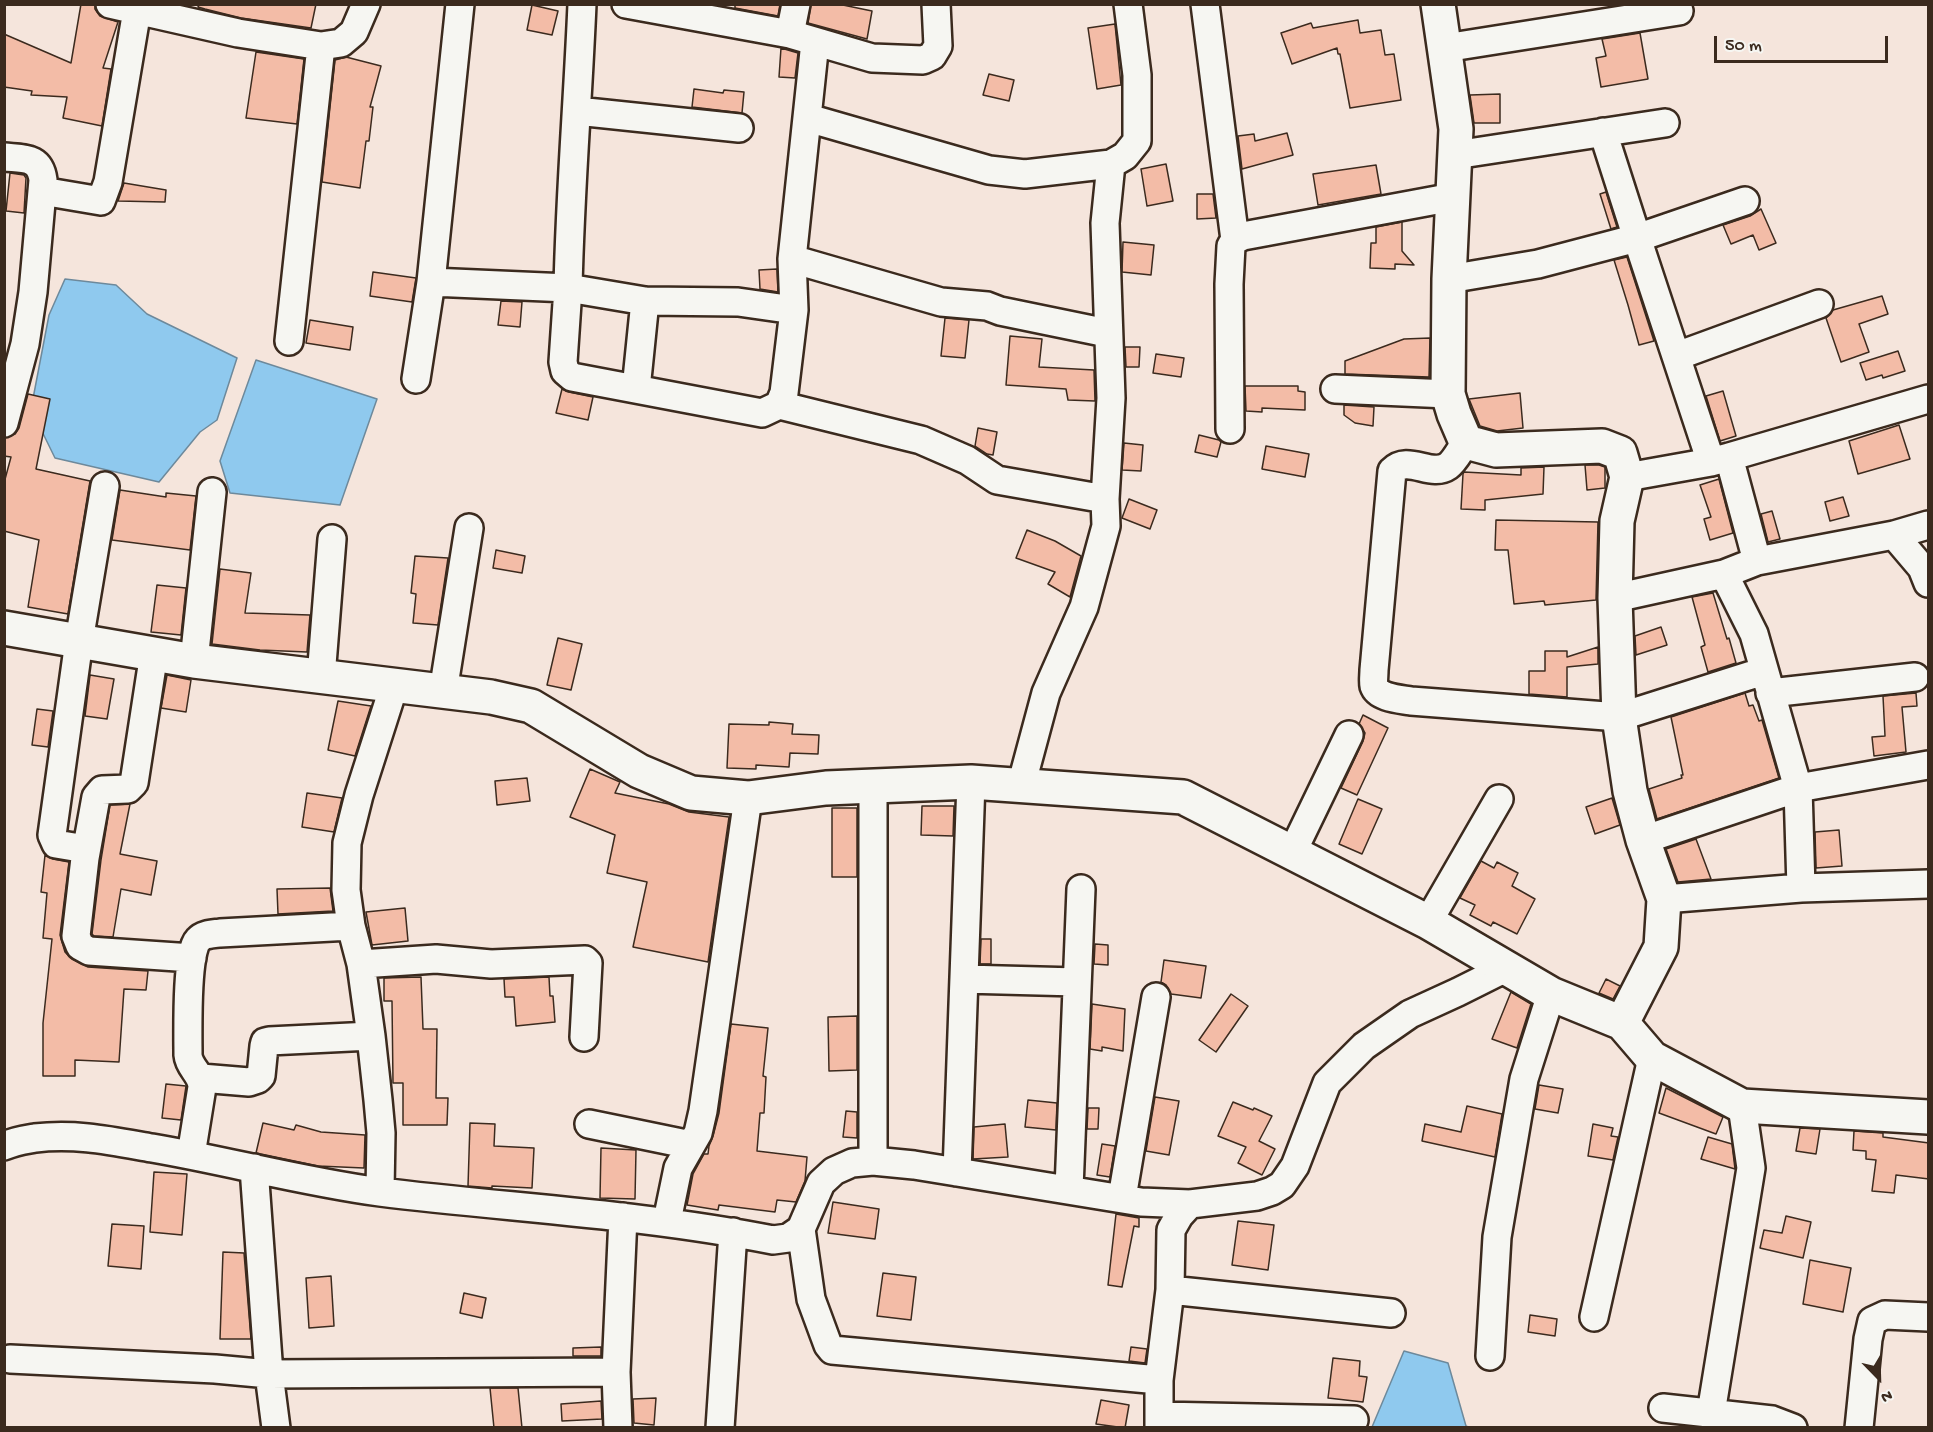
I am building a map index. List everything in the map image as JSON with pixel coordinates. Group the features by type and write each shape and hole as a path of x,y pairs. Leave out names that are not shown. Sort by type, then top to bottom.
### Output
{"street":[{"path":"110,4 238,33 321,46 341,43 354,32 366,4"},
{"path":"416,379 431,282 460,4"},
{"path":"582,4 569,211 568,288 563,362 566,371 572,377 762,413 779,405 921,440 967,460 997,480 1105,499"},
{"path":"626,4 658,7 802,38 872,58 923,60 932,56 938,46 936,4"},
{"path":"779,405 784,393 794,310 792,259 808,118 802,38 796,4"},
{"path":"808,118 989,170 1025,174 1111,164 1125,156 1137,141 1137,75 1128,4"},
{"path":"1205,4 1235,240"},
{"path":"1438,4 1456,129 1449,279 1448,394 1466,442"},
{"path":"42,191 101,201 108,182 137,10"},
{"path":"1445,48 1679,11"},
{"path":"289,340 321,46"},
{"path":"577,111 740,128"},
{"path":"1455,154 1665,123"},
{"path":"1603,132 1677,356 1720,460 1757,561"},
{"path":"4,157 30,160 36,163 42,170 43,180 33,292 25,344 4,423"},
{"path":"1021,786 1046,693 1084,607 1106,526 1105,499 1111,398 1105,223 1111,164"},
{"path":"1230,429 1229,284 1231,246 1235,240 1243,236 1453,196"},
{"path":"1449,279 1538,264 1638,238 1746,201"},
{"path":"792,259 941,302 987,306 1000,311 1107,333"},
{"path":"431,282 568,288 645,301 738,302 794,310"},
{"path":"636,389 645,301"},
{"path":"1677,356 1819,304"},
{"path":"1335,390 1448,394"},
{"path":"1627,477 1720,460 1929,399"},
{"path":"1466,442 1496,450 1602,446 1620,453 1627,477 1617,520 1615,598 1619,717 1630,791 1643,840 1664,899 1661,947 1622,1023"},
{"path":"1466,442 1450,465 1444,468 1404,464 1392,471 1374,670 1374,685 1378,692 1411,700 1619,717 1767,682 1915,677"},
{"path":"86,849 56,844 52,835 79,641 105,486"},
{"path":"194,661 212,492"},
{"path":"1615,598 1724,574 1757,561 1894,535 1929,525"},
{"path":"443,692 469,528"},
{"path":"1894,535 1922,568 1929,583"},
{"path":"321,677 332,539"},
{"path":"1724,574 1754,634 1798,788 1801,888"},
{"path":"4,628 194,661 491,698 531,706 639,771 691,793 748,798 826,788 971,782 1183,797 1428,922 1551,994 1622,1023 1652,1058 1742,1106 1929,1117"},
{"path":"154,653 135,783 128,789 102,790 96,797 86,849 76,936 80,946 89,951 192,958"},
{"path":"380,1191 381,1133 361,964 351,926 346,890 347,843 359,795 394,686"},
{"path":"1292,853 1349,735"},
{"path":"1643,840 1798,788 1929,765"},
{"path":"957,1172 971,782"},
{"path":"873,786 873,1161"},
{"path":"667,1221 678,1168 698,1134 703,1110 748,798"},
{"path":"1428,922 1499,799"},
{"path":"1664,899 1801,888 1929,884"},
{"path":"1069,1189 1081,890"},
{"path":"191,1155 202,1087 201,1078 191,1067 188,1055 192,958 193,948 198,939 207,935 351,926"},
{"path":"361,964 436,958 491,964 585,960 588,963 584,1037"},
{"path":"1159,1380 832,1350 811,1299 801,1229 821,1183 834,1171 852,1163 873,1161 1069,1189 1141,1202 1190,1204 1257,1196 1282,1185 1295,1166 1327,1083 1364,1046 1410,1014 1506,968"},
{"path":"964,979 1077,982"},
{"path":"1490,1356 1497,1237 1524,1079 1551,994"},
{"path":"1122,1198 1156,998"},
{"path":"201,1078 255,1081 261,1076 264,1046 268,1041 371,1036"},
{"path":"1594,1317 1652,1058"},
{"path":"1711,1413 1751,1168 1742,1106"},
{"path":"589,1124 691,1145"},
{"path":"4,1146 14,1141 60,1135 86,1137 380,1191 667,1221 773,1240 788,1238 801,1229"},
{"path":"254,1168 269,1374 276,1428"},
{"path":"1190,1204 1179,1216 1171,1230 1170,1290 1159,1380 1159,1422 1354,1420"},
{"path":"618,1428 616,1372 623,1217"},
{"path":"720,1428 734,1232"},
{"path":"1170,1290 1391,1313"},
{"path":"1859,1428 1872,1321 1885,1315 1929,1317"},
{"path":"10,1359 214,1369 269,1374 616,1372"},
{"path":"1663,1408 1772,1420 1793,1428"}],"water":[{"path":"65,279 116,285 147,314 237,358 217,420 200,432 159,482 55,458 31,409 49,315"},
{"path":"256,360 377,399 340,505 230,493 220,461"},
{"path":"1404,1351 1448,1363 1468,1427 1372,1427"}],"building":[{"path":"81,4 95,4 95,9 100,16 118,22 103,68 111,69 102,126 63,118 67,97 31,95 32,91 4,87 4,34 71,63"},
{"path":"199,4 316,4 311,28 241,18 198,7"},
{"path":"735,4 780,4 778,16 735,8"},
{"path":"811,4 838,4 872,11 867,39 808,23"},
{"path":"532,5 558,11 552,35 527,30"},
{"path":"1358,20 1360,33 1381,30 1385,55 1394,54 1401,100 1350,108 1337,48 1292,64 1281,33 1311,23 1313,28"},
{"path":"1115,24 1121,85 1097,89 1088,28"},
{"path":"1640,33 1648,79 1601,87 1596,58 1606,56 1602,39"},
{"path":"781,48 798,53 795,78 779,77"},
{"path":"256,52 304,59 297,124 246,118"},
{"path":"346,57 381,66 370,107 373,107 369,141 366,141 360,188 322,182 335,60"},
{"path":"989,74 1014,80 1009,101 983,95"},
{"path":"694,89 723,93 724,90 744,92 742,113 692,107"},
{"path":"1500,94 1500,123 1474,123 1470,95"},
{"path":"1287,133 1293,155 1242,169 1238,136 1254,134 1255,141"},
{"path":"1166,164 1173,201 1147,206 1141,169"},
{"path":"1376,165 1381,194 1318,205 1313,174"},
{"path":"10,173 24,175 26,178 24,213 6,211"},
{"path":"124,183 166,190 165,202 118,201"},
{"path":"1606,192 1617,227 1611,229 1600,194"},
{"path":"1197,194 1213,194 1216,218 1197,219"},
{"path":"1761,209 1776,243 1759,250 1753,235 1731,244 1723,225 1750,216"},
{"path":"1402,222 1402,251 1414,265 1395,264 1395,269 1370,268 1371,243 1376,243 1376,227"},
{"path":"1123,242 1154,245 1151,275 1122,272"},
{"path":"1627,257 1654,341 1639,345 1614,260"},
{"path":"777,269 778,292 760,289 759,270"},
{"path":"373,272 416,278 412,302 370,296"},
{"path":"1882,296 1888,314 1859,324 1869,352 1841,362 1826,318 1833,310"},
{"path":"501,301 522,302 520,327 498,325"},
{"path":"945,318 969,320 965,358 941,356"},
{"path":"310,320 353,327 350,350 306,343"},
{"path":"1010,336 1042,339 1039,367 1094,370 1095,401 1068,400 1066,389 1006,385"},
{"path":"1430,338 1429,377 1345,374 1345,361 1404,339"},
{"path":"1125,347 1140,347 1139,367 1126,367"},
{"path":"1898,351 1905,371 1883,378 1882,375 1866,380 1860,363"},
{"path":"1156,354 1184,358 1181,377 1153,373"},
{"path":"1245,386 1298,386 1298,391 1305,392 1305,410 1262,408 1262,412 1246,411"},
{"path":"562,389 593,397 588,420 556,413"},
{"path":"1723,391 1736,436 1720,441 1706,396"},
{"path":"1520,393 1523,428 1497,431 1480,426 1469,399"},
{"path":"28,394 50,399 36,469 90,481 68,614 28,607 39,540 4,531 4,483 11,457 4,456 4,438 15,434 19,428"},
{"path":"1344,405 1374,407 1373,426 1355,423 1344,415"},
{"path":"1899,425 1910,459 1858,474 1849,441"},
{"path":"978,428 997,432 993,455 975,446"},
{"path":"1199,435 1221,442 1217,457 1195,452"},
{"path":"1124,443 1143,445 1141,471 1122,470"},
{"path":"1266,446 1309,454 1305,477 1262,469"},
{"path":"1585,465 1605,467 1605,488 1587,490"},
{"path":"1544,467 1543,494 1485,500 1485,510 1461,509 1464,472 1521,475 1521,468"},
{"path":"1719,479 1733,533 1710,540 1704,519 1711,517 1700,485"},
{"path":"120,490 166,497 166,493 196,496 190,550 112,540"},
{"path":"1843,497 1849,516 1830,521 1825,502"},
{"path":"1129,499 1157,510 1150,529 1122,518"},
{"path":"1772,511 1780,539 1768,542 1761,514"},
{"path":"1496,520 1598,522 1596,600 1545,605 1544,601 1514,604 1508,550 1495,550"},
{"path":"1027,530 1055,541 1081,556 1070,597 1048,584 1055,572 1016,558"},
{"path":"496,550 525,556 522,573 493,568"},
{"path":"415,556 448,558 438,625 413,623 416,594 411,593"},
{"path":"220,569 251,573 245,613 310,615 307,652 260,650 212,644"},
{"path":"157,585 186,588 181,635 151,632"},
{"path":"1713,593 1736,663 1708,672 1701,647 1705,645 1692,597"},
{"path":"1661,627 1667,645 1636,655 1635,636"},
{"path":"558,638 582,644 571,690 547,685"},
{"path":"1598,647 1598,664 1567,667 1567,697 1529,694 1529,671 1545,671 1545,651 1567,651 1567,657"},
{"path":"90,675 114,679 107,719 85,716"},
{"path":"167,675 191,680 186,712 161,708"},
{"path":"1745,693 1749,706 1753,705 1759,721 1762,720 1779,778 1657,819 1649,789 1682,778 1681,775 1683,775 1671,717"},
{"path":"1916,693 1917,706 1902,707 1906,752 1874,756 1872,737 1885,736 1883,696"},
{"path":"338,701 371,706 355,756 328,750"},
{"path":"37,709 53,711 48,747 32,745"},
{"path":"1363,715 1388,728 1357,795 1341,788 1363,741 1365,733 1359,724"},
{"path":"769,722 793,724 792,734 819,735 818,754 790,753 789,767 756,765 756,769 727,768 729,724 769,725"},
{"path":"590,769 620,782 615,793 669,804 689,812 729,817 708,962 633,947 647,882 607,873 615,835 570,817"},
{"path":"527,778 530,801 497,805 495,781"},
{"path":"307,793 342,798 334,832 302,827"},
{"path":"1612,798 1620,825 1595,834 1586,807"},
{"path":"1358,799 1382,809 1362,854 1339,844"},
{"path":"130,804 120,854 157,861 151,895 121,889 113,937 94,936 92,934 101,860 110,805"},
{"path":"922,806 954,806 953,836 921,835"},
{"path":"832,808 857,808 857,877 832,877"},
{"path":"1839,830 1842,866 1816,868 1815,832"},
{"path":"1696,839 1711,879 1678,882 1666,849"},
{"path":"45,855 69,862 60,935 65,952 72,959 88,967 148,971 146,990 124,989 119,1062 75,1060 75,1076 43,1076 43,1023 52,939 43,938 47,893 41,892"},
{"path":"1481,861 1494,868 1497,862 1518,873 1512,886 1535,899 1517,934 1493,922 1491,926 1470,915 1475,905 1460,898"},
{"path":"330,888 333,911 278,914 277,889"},
{"path":"405,908 408,941 372,945 366,912"},
{"path":"981,939 991,939 991,964 980,964"},
{"path":"1095,944 1108,945 1108,965 1094,964"},
{"path":"1164,960 1206,966 1201,998 1171,994 1166,985 1161,982"},
{"path":"421,977 423,1029 437,1029 436,1098 448,1098 447,1125 403,1125 403,1083 393,1083 392,1001 384,1001 384,978"},
{"path":"549,977 555,1022 516,1026 514,997 505,997 504,979"},
{"path":"1606,979 1620,986 1613,999 1599,993"},
{"path":"1511,992 1531,1004 1517,1048 1492,1039"},
{"path":"1231,994 1248,1006 1216,1052 1199,1040"},
{"path":"1092,1004 1125,1009 1123,1051 1102,1047 1102,1051 1090,1049"},
{"path":"857,1016 857,1070 829,1071 828,1017"},
{"path":"731,1024 768,1028 763,1076 766,1077 764,1113 760,1113 757,1151 807,1157 805,1181 796,1202 777,1200 775,1212 719,1205 718,1210 687,1205 693,1174 704,1154 708,1154 719,1113"},
{"path":"166,1084 186,1086 181,1120 162,1118"},
{"path":"1539,1085 1563,1089 1558,1113 1535,1109"},
{"path":"1666,1088 1723,1117 1716,1134 1659,1113"},
{"path":"1155,1097 1179,1101 1169,1155 1146,1151"},
{"path":"1028,1100 1057,1103 1056,1130 1025,1127"},
{"path":"1233,1102 1272,1116 1259,1141 1275,1149 1262,1175 1238,1163 1246,1147 1218,1136"},
{"path":"1467,1106 1502,1114 1495,1157 1422,1141 1425,1124 1461,1132"},
{"path":"1088,1108 1099,1108 1098,1129 1087,1129"},
{"path":"846,1111 857,1112 857,1138 843,1137"},
{"path":"263,1123 294,1130 296,1125 321,1132 365,1135 364,1168 318,1166 256,1153"},
{"path":"470,1123 495,1124 494,1146 534,1148 532,1188 468,1186"},
{"path":"1005,1124 1008,1157 973,1159 974,1127"},
{"path":"1593,1124 1613,1128 1611,1136 1618,1137 1613,1160 1588,1156"},
{"path":"1800,1128 1820,1129 1816,1154 1796,1151"},
{"path":"1854,1131 1883,1133 1883,1137 1929,1143 1929,1179 1896,1175 1894,1193 1872,1191 1876,1160 1866,1159 1866,1151 1853,1150"},
{"path":"1708,1137 1732,1144 1735,1169 1701,1159"},
{"path":"1102,1144 1115,1146 1110,1177 1097,1175"},
{"path":"601,1148 636,1150 635,1199 600,1198"},
{"path":"154,1172 187,1174 182,1235 150,1232"},
{"path":"833,1202 879,1209 875,1239 828,1233"},
{"path":"1116,1214 1139,1218 1139,1227 1134,1226 1122,1287 1108,1285"},
{"path":"1786,1216 1811,1222 1803,1258 1760,1248 1764,1230 1782,1233"},
{"path":"1238,1221 1274,1225 1268,1270 1232,1265"},
{"path":"112,1224 144,1226 141,1269 108,1266"},
{"path":"223,1252 244,1253 251,1339 220,1339"},
{"path":"1810,1260 1851,1268 1843,1312 1803,1304"},
{"path":"883,1273 916,1277 911,1320 877,1316"},
{"path":"331,1276 334,1326 309,1328 306,1278"},
{"path":"464,1293 486,1298 482,1318 460,1313"},
{"path":"1530,1315 1557,1319 1555,1336 1528,1332"},
{"path":"601,1347 601,1356 573,1356 573,1348"},
{"path":"1131,1347 1147,1349 1145,1363 1129,1361"},
{"path":"1333,1358 1360,1361 1359,1376 1367,1377 1363,1402 1328,1398"},
{"path":"490,1388 518,1388 522,1428 494,1428"},
{"path":"656,1398 654,1425 634,1423 633,1399"},
{"path":"1101,1400 1129,1405 1125,1428 1096,1424"},
{"path":"601,1401 602,1419 562,1421 561,1404"}]}
